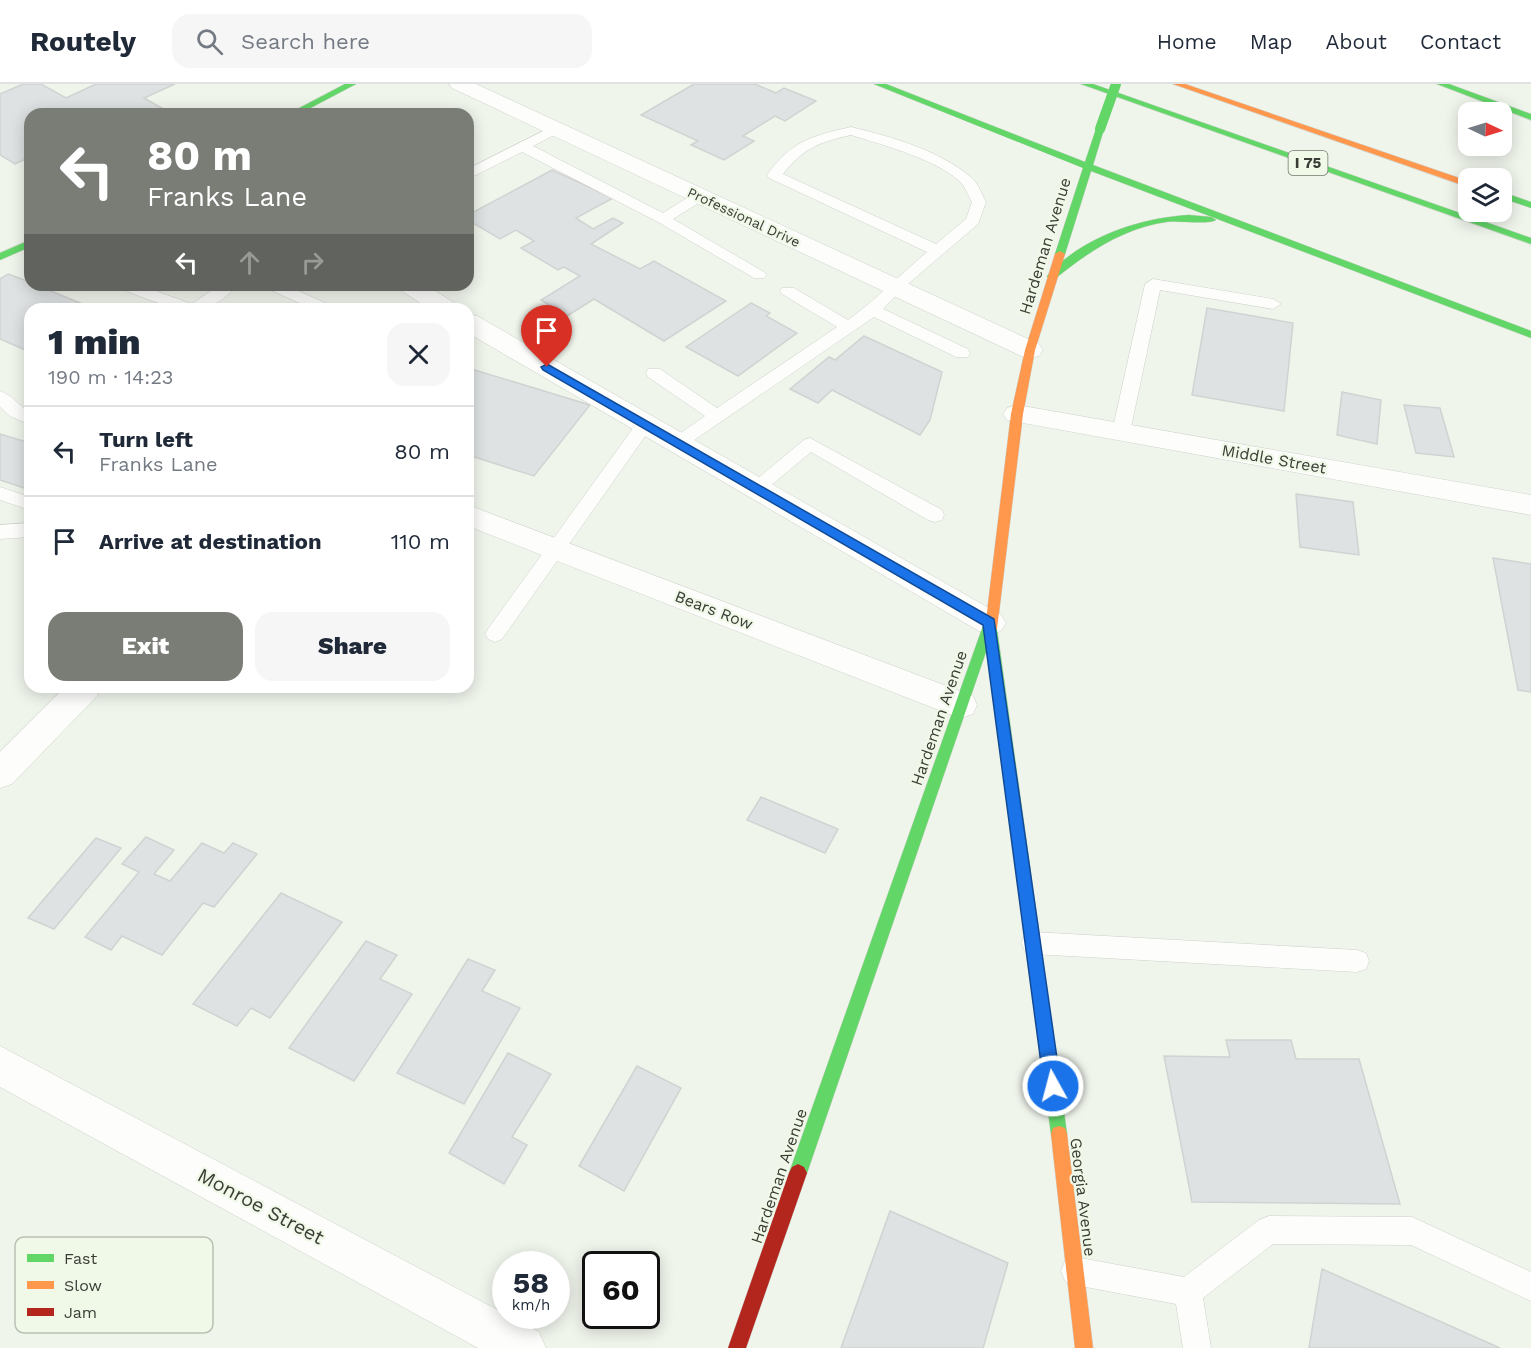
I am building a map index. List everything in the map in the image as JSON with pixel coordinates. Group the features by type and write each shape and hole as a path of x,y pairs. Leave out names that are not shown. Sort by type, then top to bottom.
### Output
{"main road":[{"path":"303,108 352,84"},
{"path":"878,84 1531,335"},
{"name":"I 75","path":"1085,84 1531,241"},
{"name":"Hardeman Avenue","path":"736,1348 990,623 1017,414 1030,350 1087,166 1116,84"},
{"name":"I 75","path":"1177,84 1458,181"},
{"path":"1441,84 1531,117"},
{"path":"1512,198 1531,205"},
{"path":"1052,276 1080,251 1103,237 1150,223 1207,219 1262,233"},
{"path":"0,257 24,249"},
{"name":"Georgia Avenue","path":"990,623 1084,1348"}],"street":[{"name":"Professional Drive","path":"459,84 1030,350"},
{"path":"418,291 438,303"},
{"path":"474,325 990,623"},
{"name":"Middle Street","path":"1017,414 1531,506"},
{"name":"Bears Row","path":"474,517 961,705"},
{"path":"0,774 80,693"},
{"name":"Monroe Street","path":"0,1065 523,1348"}],"lane":[{"path":"474,172 555,129"},
{"path":"678,443 873,310 895,287 938,251 973,221 979,202 968,182 945,166 900,145 851,131 816,139 789,157 774,175 938,251"},
{"path":"522,146 663,219 759,275"},
{"path":"663,219 700,196"},
{"path":"1121,432 1154,284 1273,304"},
{"path":"141,291 174,303"},
{"path":"204,303 221,291"},
{"path":"286,291 312,303"},
{"path":"788,291 848,327"},
{"path":"873,310 962,354"},
{"path":"654,373 717,416"},
{"path":"0,397 16,412 24,416"},
{"path":"495,634 645,424"},
{"path":"757,488 810,444 935,515"},
{"path":"0,493 24,502"},
{"path":"0,532 24,530"},
{"path":"1033,943 1357,961"},
{"path":"1075,1271 1188,1292 1269,1230 1412,1231 1531,1287"},
{"path":"1188,1292 1197,1348"}],"building":[{"path":"23,84 41,84 66,98 96,84 175,84 144,98 162,108 24,108 24,160 15,164 0,155 0,94"},
{"path":"694,84 755,84 776,93 784,88 816,101 785,121 775,116 743,136 754,141 724,160 691,145 698,141 641,115"},
{"path":"552,170 613,198 576,218 593,229 613,218 623,223 591,244 640,269 654,261 726,301 664,341 594,299 567,316 541,300 580,276 564,267 558,270 521,248 534,241 516,230 500,239 474,224 474,212"},
{"path":"8,274 24,280 24,291 51,291 80,303 24,303 24,349 0,339 0,279"},
{"path":"751,303 770,313 766,316 797,333 738,376 686,347"},
{"path":"1207,308 1293,323 1284,411 1192,395"},
{"path":"864,336 942,372 930,420 920,435 832,390 818,403 790,389 829,357 835,360"},
{"path":"474,370 590,405 534,476 474,457"},
{"path":"1342,392 1381,400 1377,444 1337,435"},
{"path":"1404,405 1440,408 1454,457 1416,453"},
{"path":"0,434 24,441 24,488 0,480"},
{"path":"1296,494 1353,502 1359,555 1300,547"},
{"path":"1493,558 1531,564 1531,692 1518,690"},
{"path":"761,797 838,829 825,853 747,820"},
{"path":"146,837 174,850 154,874 170,881 202,843 224,853 233,843 257,854 214,907 203,903 162,955 122,936 111,950 85,937 139,872 122,864"},
{"path":"96,838 121,848 54,929 28,918"},
{"path":"281,893 342,922 270,1018 251,1008 237,1026 193,1004"},
{"path":"366,941 397,955 380,979 412,994 354,1081 289,1048"},
{"path":"468,959 495,970 482,991 520,1008 464,1104 397,1073"},
{"path":"1226,1040 1291,1040 1296,1059 1359,1059 1400,1204 1192,1202 1164,1056 1230,1057"},
{"path":"508,1053 551,1074 512,1137 527,1145 504,1184 449,1153"},
{"path":"637,1066 681,1088 624,1191 579,1166"},
{"path":"890,1211 1008,1263 983,1348 841,1348"},
{"path":"1322,1269 1500,1348 1309,1348"}],"traffic: fast":[{"path":"304,108 352,84"},
{"path":"878,84 1087,166"},
{"path":"1085,84 1531,241"},
{"path":"1100,129 1116,84"},
{"path":"1441,84 1531,117"},
{"path":"1060,254 1100,129"},
{"path":"1087,166 1531,335"},
{"path":"1512,198 1531,205"},
{"path":"1052,276 1086,250 1126,230 1168,219 1211,220"},
{"path":"0,257 24,246"},
{"path":"798,1173 990,623"},
{"path":"991,629 1059,1134"}],"traffic: slow":[{"path":"1177,84 1458,181"},
{"path":"991,629 1017,414 1030,350 1060,254"},
{"path":"1059,1134 1084,1348"}],"traffic: jam":[{"path":"737,1348 798,1173"}],"route":[{"path":"547,367 990,623 1053,1086"}]}
